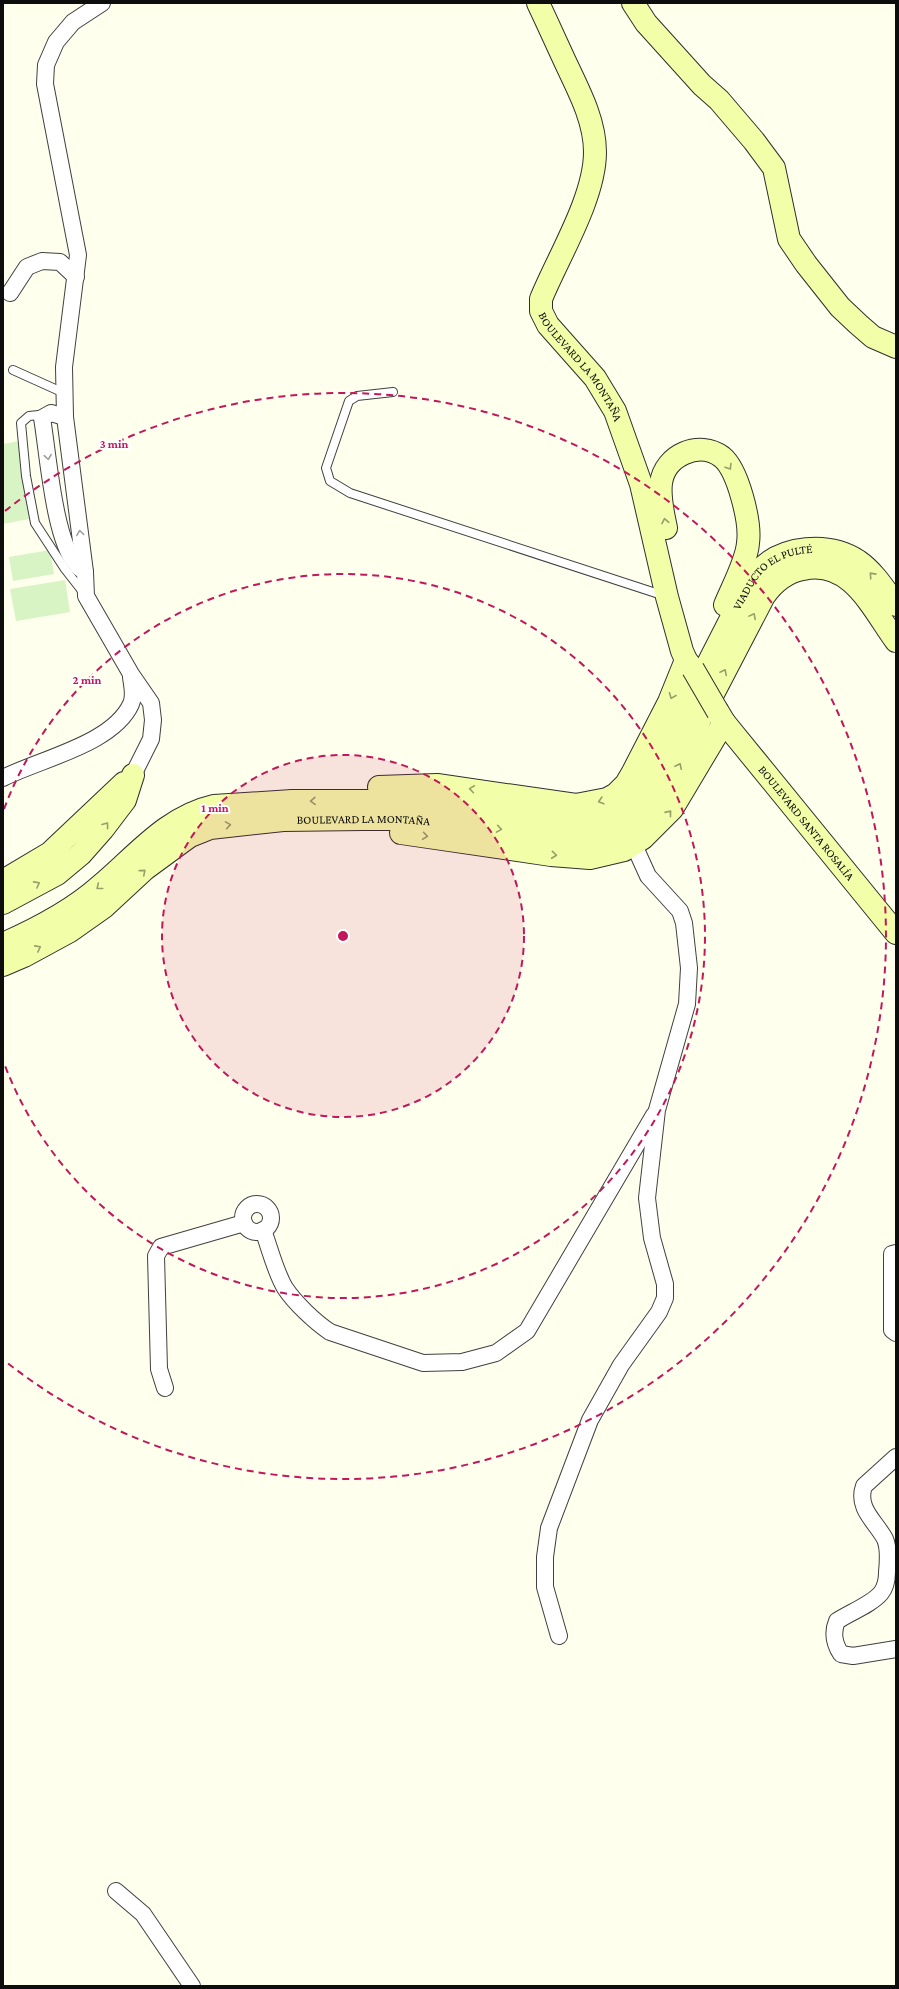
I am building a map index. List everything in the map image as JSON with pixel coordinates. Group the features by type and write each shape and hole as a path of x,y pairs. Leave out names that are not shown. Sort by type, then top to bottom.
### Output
{"main road":[{"name":"BOULEVARD LA MONTAÑA","path":"538,3 588,112 594,133 595,153 591,182 577,220 541,299 541,311 548,325 595,378 615,411 642,484 667,597 690,664"},
{"path":"633,3 646,23 702,85 719,100 744,129 774,168 789,239 806,264 840,307 854,320 873,337 896,347"},
{"path":"342,801 359,789 424,785 458,787 576,805 606,799 616,794 626,784 690,664 661,500 661,483 663,473 668,465 676,458 692,450 714,452 728,464 737,482 749,536 748,548 718,624 719,641"},
{"name":"VIADUCTO EL PULTÉ","path":"708,714 719,641 739,603 759,572 778,557 794,551 814,549 830,551 858,561 876,579 896,605"},
{"name":"VIADUCTO EL PULTÉ","path":"708,714 764,596 774,583 798,570 820,568 843,574 859,589 896,642"},
{"name":"BOULEVARD SANTA ROSALÍA","path":"690,664 708,714 896,933"},
{"name":"BOULEVARD LA MONTAÑA","path":"3,944 58,917 100,887 159,833 202,809 227,805 342,801 420,801 570,820 586,821 603,818 620,812 634,802 708,714"},
{"name":"BOULEVARD LA MONTAÑA","path":"3,965 24,956 70,931 104,907 145,869 190,836 210,828 283,820 402,819 458,824 572,841 584,841 613,836 634,824 651,810 662,796 708,714"},
{"path":"362,819 386,831 551,855 596,857 614,853 634,845 663,820 672,809 708,714"},
{"path":"3,881 50,853 133,774"},
{"path":"3,902 57,874 81,854 103,829 125,800 133,774"}],"street":[{"path":"102,3 73,22 56,42 46,65 45,84 78,255 64,368 64,393 65,417 85,572 86,596 131,674 151,703 153,720 151,739 133,774"},
{"path":"10,293 27,267 42,261 60,262 76,277"},
{"path":"65,417 51,413 42,418 59,525 67,548 76,564 85,572"},
{"path":"6,774 67,752 104,734 131,704 134,695 131,674"},
{"path":"559,1636 546,1587 545,1557 549,1528 590,1420 620,1365 659,1312 664,1298 665,1284 652,1238 647,1198 657,1110 687,1004 689,968 684,923 680,911 648,876 634,845"},
{"path":"263,1230 279,1276 286,1290 318,1324 330,1332 423,1363 462,1362 496,1353 527,1331 657,1110"},
{"path":"253,1205 262,1206 268,1212 270,1220 266,1228 263,1230 258,1232 249,1230 244,1223 243,1218 245,1210 253,1205"},
{"path":"165,1388 159,1369 156,1256 161,1247 244,1223"},
{"path":"896,1253 892,1254 891,1304 892,1330 896,1333"},
{"path":"896,1457 864,1486 862,1491 862,1501 866,1511 885,1540 888,1549 888,1566 882,1592 875,1598 837,1621 834,1635 835,1645 841,1654 853,1656 896,1649"},
{"path":"116,1891 143,1914 192,1986"}],"lane":[{"path":"12,370 64,393"},
{"path":"393,392 358,396 349,401 326,468 330,481 350,493 667,597"},
{"path":"42,418 39,415 29,416 21,423 26,476 35,522 65,570 86,596"}],"green space":[{"path":"20,441 34,518 3,524 3,444"},
{"path":"50,550 54,574 13,581 9,557"},
{"path":"65,580 70,612 16,621 10,589"}]}
